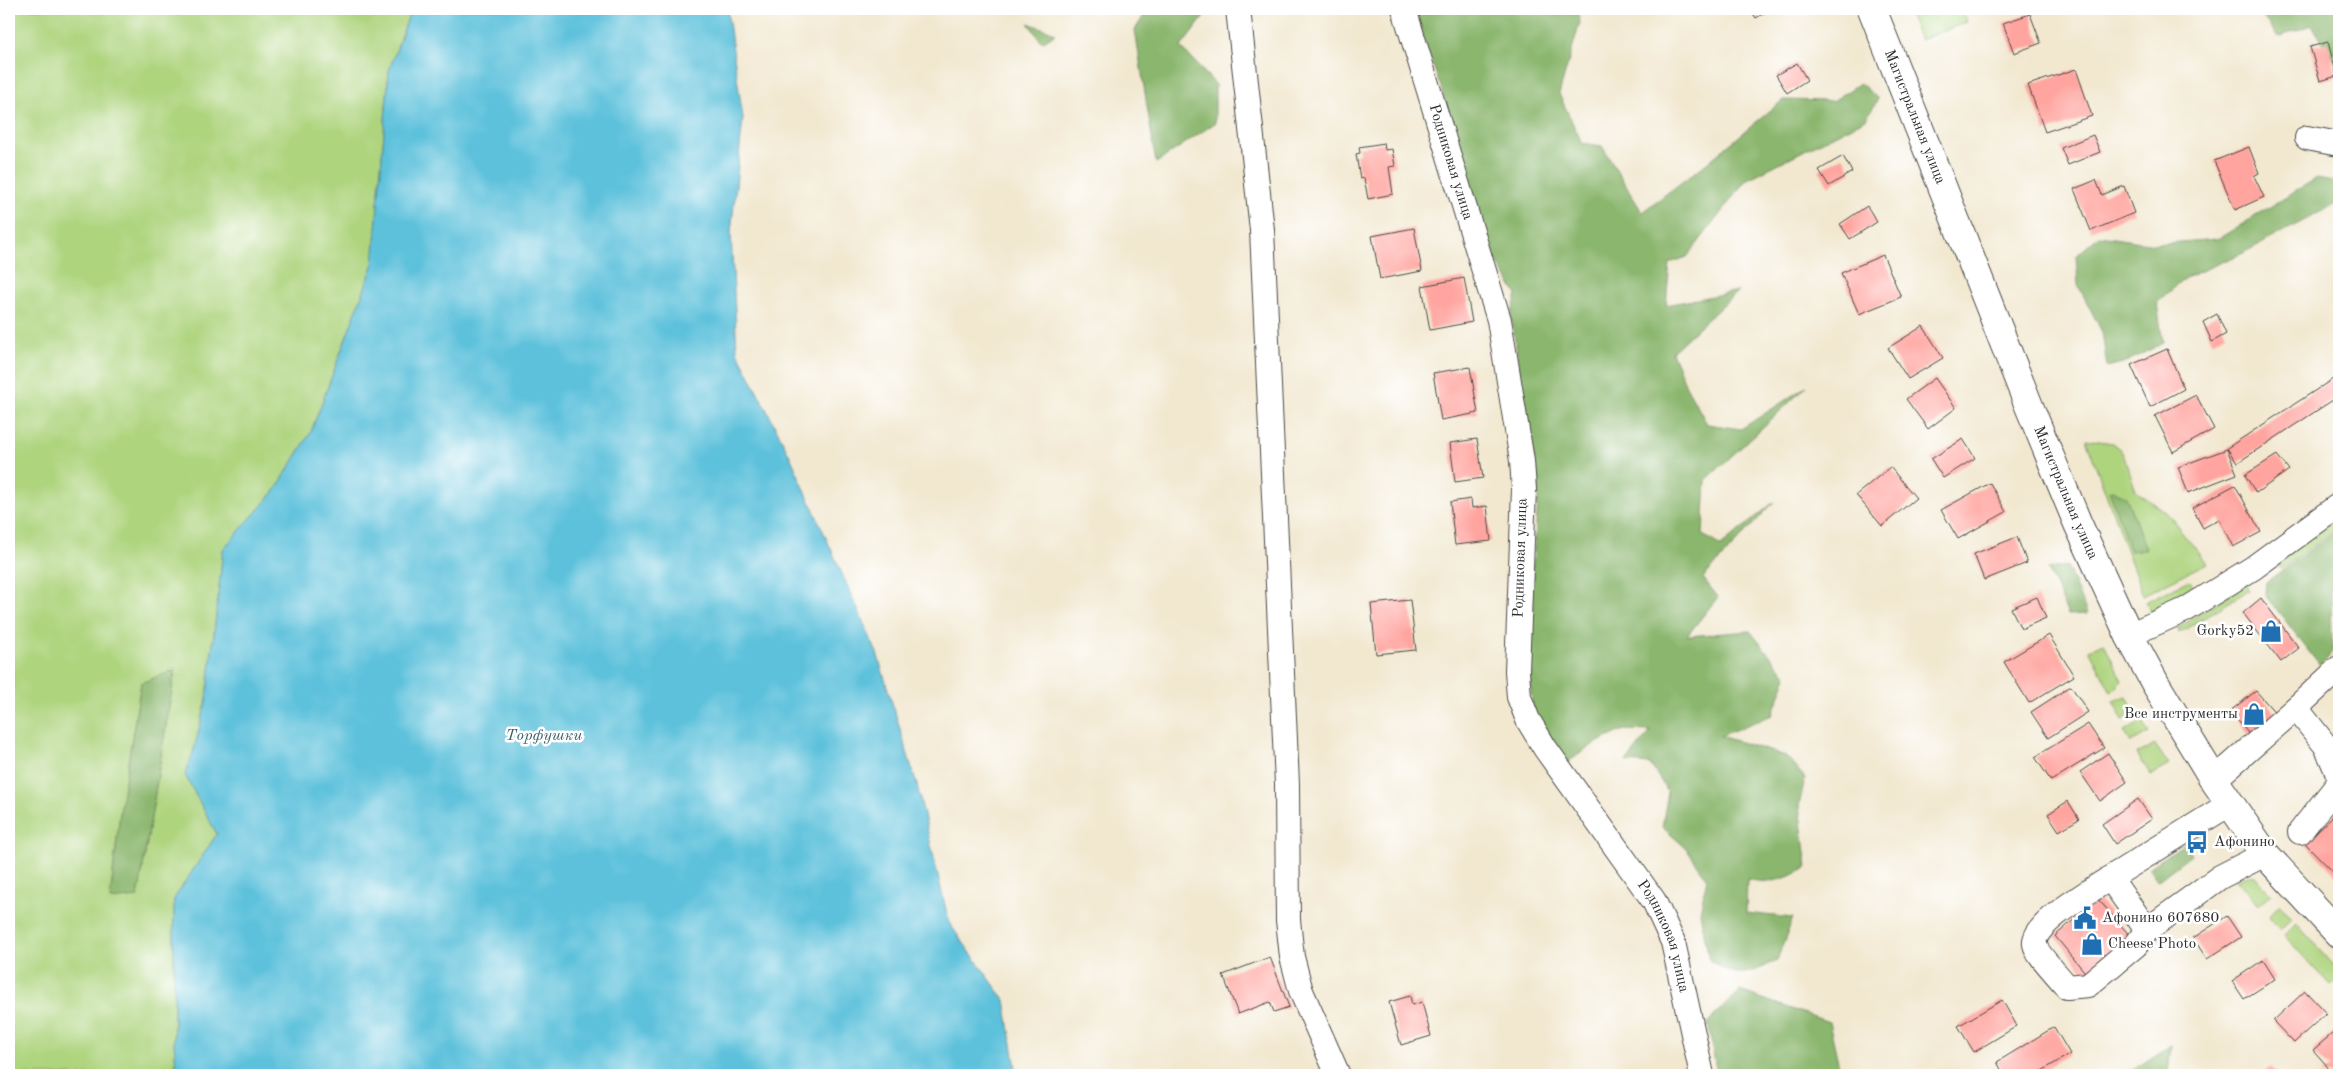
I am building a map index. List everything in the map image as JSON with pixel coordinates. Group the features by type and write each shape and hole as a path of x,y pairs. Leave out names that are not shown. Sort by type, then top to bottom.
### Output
{"main road":[{"name":"Магистральная улица","path":"1872,9 2029,406 2078,524 2129,635 2155,684 2214,780 2265,854 2339,934"}],"street":[{"path":"1238,9 1262,230 1286,774 1288,920 1292,957 1301,990 1338,1075"},
{"name":"Родниковая улица","path":"1404,9 1499,320 1522,461 1524,489 1517,671 1519,697 1528,720 1545,748 1654,900 1673,942 1702,1075"},
{"path":"2307,138 2339,144"},
{"path":"2129,635 2185,610 2253,568 2339,505"},
{"path":"2214,780 2339,668"},
{"path":"2296,708 2326,746 2339,776"},
{"path":"2300,832 2339,783"},
{"path":"2230,803 2071,904 2039,929 2034,937 2035,946 2067,987 2088,985 2136,945 2147,930 2220,877 2265,854"},
{"path":"2110,878 2147,930"}],"green space":[{"path":"9,9 411,9 389,71 373,266 311,432 275,491 223,550 207,699 193,753 185,775 217,834 174,899 174,1042 177,1075 9,1075","holes":["175,670 138,897 110,899 121,805 141,683"]},
{"path":"1148,9 1210,9 1181,47 1215,84 1215,123 1156,163 1135,30"},
{"path":"1412,9 1576,9 1580,22 1559,94 1582,143 1602,146 1642,212 1702,167 1783,100 1833,101 1860,83 1878,99 1866,119 1746,180 1687,257 1670,263 1666,305 1738,291 1672,352 1686,386 1707,424 1741,429 1807,386 1706,480 1703,535 1721,546 1774,502 1703,578 1718,597 1687,636 1750,631 1787,676 1772,715 1720,736 1786,756 1805,778 1799,806 1807,868 1778,880 1755,881 1747,879 1746,913 1793,918 1777,960 1750,972 1736,973 1728,971 1709,960 1700,912 1707,878 1685,847 1662,827 1668,792 1650,764 1626,762 1651,731 1624,730 1594,744 1568,762 1533,712 1526,647 1539,489 1511,316 1517,295 1489,249 1441,87"},
{"path":"1907,9 1962,9 1967,22 1920,40"},
{"path":"2257,9 2339,9 2339,65 2311,25 2278,37"},
{"path":"1028,23 1056,33 1042,42"},
{"path":"2317,178 2339,182 2339,202 2243,253 2185,278 2157,303 2163,343 2126,362 2107,367 2102,332 2078,285 2076,256 2099,236 2155,244 2218,239"},
{"path":"2086,439 2112,443 2122,451 2136,491 2167,513 2207,563 2143,595"},
{"path":"2109,490 2126,496 2146,549 2130,551"},
{"path":"2339,516 2339,527 2282,568 2278,567 2277,561"},
{"path":"2339,529 2339,581 2331,586 2332,652 2320,666 2265,594 2266,582"},
{"path":"2067,566 2087,614 2068,615 2048,569"},
{"path":"2189,580 2195,588 2169,606 2151,611 2145,602"},
{"path":"2247,583 2249,590 2179,633 2178,628"},
{"path":"2104,643 2122,681 2111,692 2089,649"},
{"path":"175,670 138,897 110,900 121,805 141,683"},
{"path":"2127,696 2134,711 2123,721 2113,701"},
{"path":"2142,721 2149,733 2131,743 2124,731"},
{"path":"2155,745 2169,765 2151,775 2137,754"},
{"path":"2185,843 2191,855 2157,881 2149,868"},
{"path":"2247,875 2255,876 2271,894 2259,905 2236,880"},
{"path":"2280,904 2292,918 2280,930 2269,916"},
{"path":"2296,923 2339,971 2339,977 2330,986 2284,935"},
{"path":"1740,991 1829,1022 1841,1075 1717,1075 1708,1022"},
{"path":"2171,1045 2168,1075 2125,1075"}],"water":[{"name":"Торфушки","path":"411,9 727,9 743,118 731,233 737,351 790,456 877,653 917,785 949,923 1005,1000 1017,1075 177,1075 174,1042 174,899 217,834 185,775 193,753 207,699 223,549 275,491 311,432 373,266 389,71"}],"building":[{"path":"1750,9 1771,9 1756,18"},
{"path":"2030,14 2041,43 2014,53 2003,23"},
{"path":"2328,42 2337,76 2320,81 2310,47"},
{"path":"1797,63 1807,80 1787,93 1776,75"},
{"path":"2076,69 2092,116 2045,132 2028,85"},
{"path":"2093,135 2100,152 2068,165 2061,148"},
{"path":"1384,143 1385,150 1392,149 1395,166 1389,167 1393,194 1368,199 1364,178 1360,179 1356,154 1360,153 1359,147"},
{"path":"2249,147 2259,173 2254,176 2264,197 2235,210 2214,161"},
{"path":"1843,156 1852,172 1829,186 1819,170"},
{"path":"2096,180 2102,195 2124,186 2134,213 2091,231 2074,189"},
{"path":"1867,206 1877,222 1850,239 1840,224"},
{"path":"1414,228 1422,271 1380,279 1372,236"},
{"path":"1883,255 1901,297 1859,314 1841,273"},
{"path":"1464,278 1472,322 1430,330 1422,286"},
{"path":"2217,314 2226,334 2212,342 2203,322"},
{"path":"1923,326 1943,358 1908,379 1888,348"},
{"path":"2167,349 2184,389 2150,407 2131,365"},
{"path":"1470,367 1478,413 1441,420 1433,373"},
{"path":"2339,375 2339,396 2237,463 2227,448"},
{"path":"1935,378 1956,408 1928,429 1906,399"},
{"path":"2196,395 2214,429 2173,452 2155,416"},
{"path":"1477,439 1483,478 1455,482 1450,443"},
{"path":"1963,439 1975,458 1943,478 1931,459"},
{"path":"2227,449 2237,474 2188,493 2178,467"},
{"path":"2277,455 2289,470 2256,493 2245,475"},
{"path":"1890,467 1916,498 1882,526 1856,495"},
{"path":"1990,483 2006,512 1958,539 1941,510"},
{"path":"2235,485 2261,532 2233,547 2219,519 2203,528 2192,508"},
{"path":"1471,499 1472,508 1487,506 1491,541 1455,545 1450,502"},
{"path":"2017,537 2027,563 1984,580 1974,554"},
{"path":"2037,597 2046,618 2021,629 2011,608"},
{"name":"Gorky52","path":"2261,598 2299,648 2281,662 2243,613"},
{"path":"1410,600 1416,650 1376,654 1371,604"},
{"path":"2049,635 2074,676 2029,703 2004,662"},
{"path":"2071,686 2088,712 2048,738 2031,712"},
{"name":"Все инструменты","path":"2256,691 2279,717 2253,739 2230,711"},
{"path":"2088,724 2104,748 2051,781 2035,757"},
{"path":"2108,753 2127,782 2100,801 2080,772"},
{"path":"2138,799 2152,819 2115,844 2102,824"},
{"path":"2068,801 2079,819 2059,831 2048,814"},
{"path":"2339,810 2339,878 2305,843"},
{"path":"2098,899 2132,938 2088,976 2055,936"},
{"path":"2227,916 2241,937 2207,959 2193,938"},
{"path":"1270,957 1289,1007 1274,1012 1270,1002 1238,1014 1223,975"},
{"path":"2263,960 2275,979 2244,999 2232,981"},
{"path":"2305,991 2326,1013 2294,1043 2273,1021"},
{"path":"1410,996 1412,1005 1422,1002 1431,1036 1401,1045 1389,1002"},
{"path":"2002,1000 2017,1026 1974,1052 1958,1026"},
{"path":"2054,1027 2070,1054 2035,1075 2004,1075 1997,1062"},
{"path":"2339,1028 2339,1075 2320,1075 2329,1068 2313,1050"},
{"path":"2271,1067 2278,1075 2260,1075"}],"place":[{"name":"Gorky52","path":"2271,631"},
{"name":"Все инструменты","path":"2254,714"},
{"name":"Афонино","path":"2197,842"},
{"name":"Афонино 607680","path":"2085,918"},
{"name":"Cheese Photo","path":"2092,944"}]}
